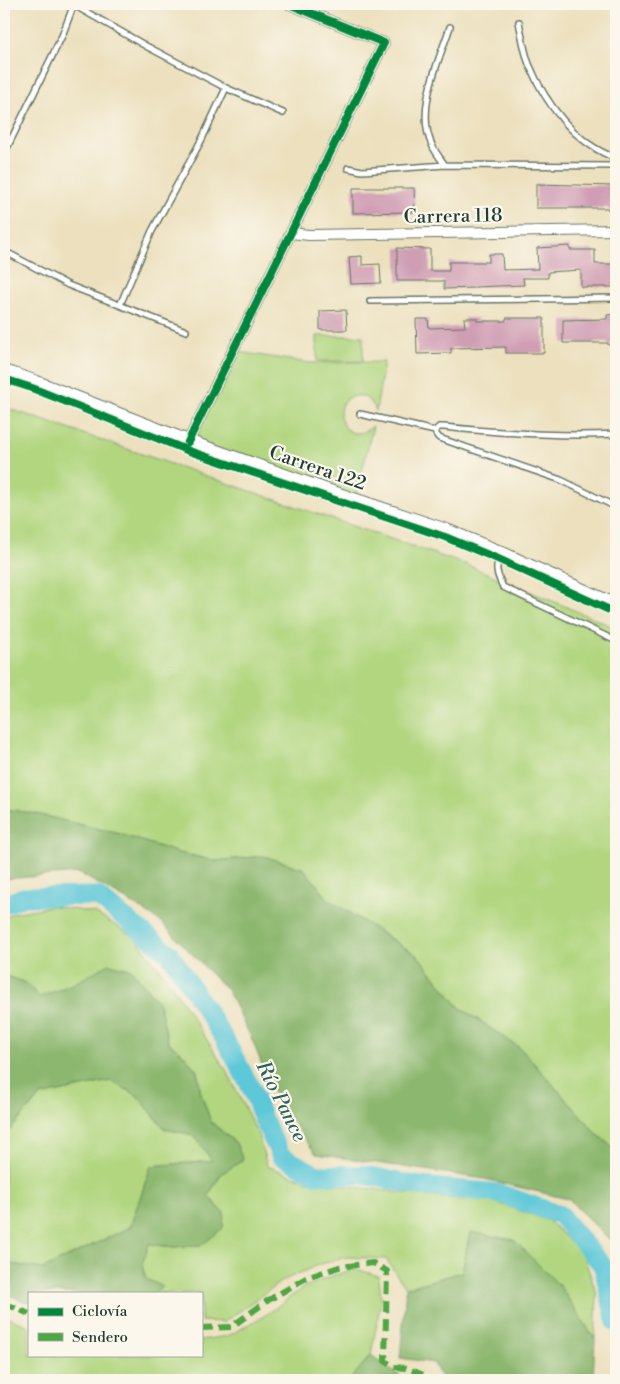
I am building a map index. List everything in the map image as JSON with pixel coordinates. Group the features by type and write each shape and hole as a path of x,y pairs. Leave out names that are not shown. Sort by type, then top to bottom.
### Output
{"street":[{"path":"188,442 384,43 289,4"},
{"name":"Carrera 118","path":"291,233 309,236 616,230"},
{"name":"Carrera 122","path":"4,372 188,442 327,492 446,531 500,553 616,606"}],"lane":[{"path":"4,154 62,36 74,4 146,46 226,88 284,113"},
{"path":"518,22 529,63 549,103 581,139 607,155 616,158"},
{"path":"445,165 431,143 426,119 428,96 450,27"},
{"path":"120,305 152,231 202,139 226,88"},
{"path":"348,168 362,172 445,165 616,166"},
{"path":"4,251 68,285 186,331"},
{"path":"370,301 616,298"},
{"path":"360,414 436,431"},
{"path":"436,431 439,427 444,427 496,433 575,436 616,434"},
{"path":"436,431 439,438 561,480 616,507"},
{"path":"500,553 496,566 503,587 616,641"}],"green space":[{"path":"317,336 363,336 363,361 317,361"},
{"path":"232,351 309,363 384,362 376,411 370,401 359,396 349,398 342,404 340,412 341,420 346,428 353,432 362,432 373,426 355,500 188,442"},
{"path":"4,407 470,566 616,628 616,1150 598,1135 520,1048 459,1007 418,956 329,900 304,869 264,856 216,861 179,853 120,834 32,813 4,809"},
{"path":"4,809 32,813 120,834 179,853 216,861 264,856 304,869 329,900 418,956 459,1007 520,1048 598,1135 616,1150 616,1249 612,1242 568,1199 485,1179 316,1154 283,1109 269,1082 251,1037 227,990 160,921 79,873 4,879"},
{"path":"53,906 95,913 136,938 173,987 228,1073 258,1135 267,1166 307,1181 443,1198 489,1200 549,1221 583,1254 597,1295 595,1339 559,1285 470,1233 462,1272 406,1288 386,1259 347,1257 320,1264 282,1281 224,1322 202,1321 202,1292 156,1292 161,1286 146,1279 142,1265 149,1244 174,1247 202,1245 224,1213 208,1196 236,1143 211,1122 201,1094 197,1071 183,1054 168,1042 159,1003 73,984 40,997 26,983 4,975 4,918 13,913"},
{"path":"109,964 131,969 159,1003 168,1042 183,1054 197,1071 201,1094 211,1122 236,1143 243,1160 221,1174 208,1196 224,1213 223,1228 202,1245 174,1247 149,1244 142,1265 146,1279 162,1286 156,1292 28,1292 28,1303 4,1294 4,1263 43,1269 130,1227 151,1166 212,1161 194,1135 165,1129 137,1095 110,1081 40,1096 4,1137 4,975 26,983 40,997 73,984"},
{"path":"110,1081 137,1095 165,1129 194,1135 213,1161 151,1166 130,1227 43,1269 4,1263 4,1137 40,1096"},
{"path":"470,1232 514,1240 559,1285 595,1339 593,1380 442,1380 434,1363 400,1358 406,1288 462,1272"},
{"path":"356,1269 379,1276 381,1301 371,1355 350,1380 4,1380 4,1316 28,1326 28,1356 202,1356 202,1340 228,1336 266,1315 304,1287"},
{"path":"371,1355 400,1376 409,1380 350,1380"}],"building":[{"path":"536,184 616,186 616,210 608,210 608,208 536,208"},
{"path":"353,188 414,188 415,212 353,213"},
{"path":"570,246 570,250 595,250 595,264 615,264 615,287 581,287 581,270 548,272 548,278 523,278 524,285 475,288 444,289 444,281 397,281 397,248 430,249 430,271 449,271 449,262 489,262 489,254 502,254 503,270 538,269 537,248"},
{"path":"362,256 362,265 380,264 381,283 351,284 349,257"},
{"path":"346,310 347,330 320,330 320,311"},
{"path":"616,314 616,345 608,345 608,343 563,343 563,320 607,319 607,315"},
{"path":"464,318 477,318 477,321 506,321 506,318 544,318 544,353 506,353 506,347 451,348 451,353 417,354 416,319 428,319 429,328 465,327"}],"waterway":[{"name":"Río Pance","path":"4,905 23,897 97,896 170,954 224,1038 252,1090 263,1119 281,1156 317,1175 364,1175 420,1186 498,1193 560,1215 603,1266 616,1322"}],"marked path":[{"path":"202,1328 231,1327 267,1301 306,1278 339,1267 373,1263 387,1271 385,1361 394,1367 406,1368 426,1376 428,1380"},
{"path":"4,1305 28,1314"}],"cycle path":[{"path":"188,442 384,43 289,4"},
{"path":"4,379 32,388 189,451 445,537 616,613"}]}
